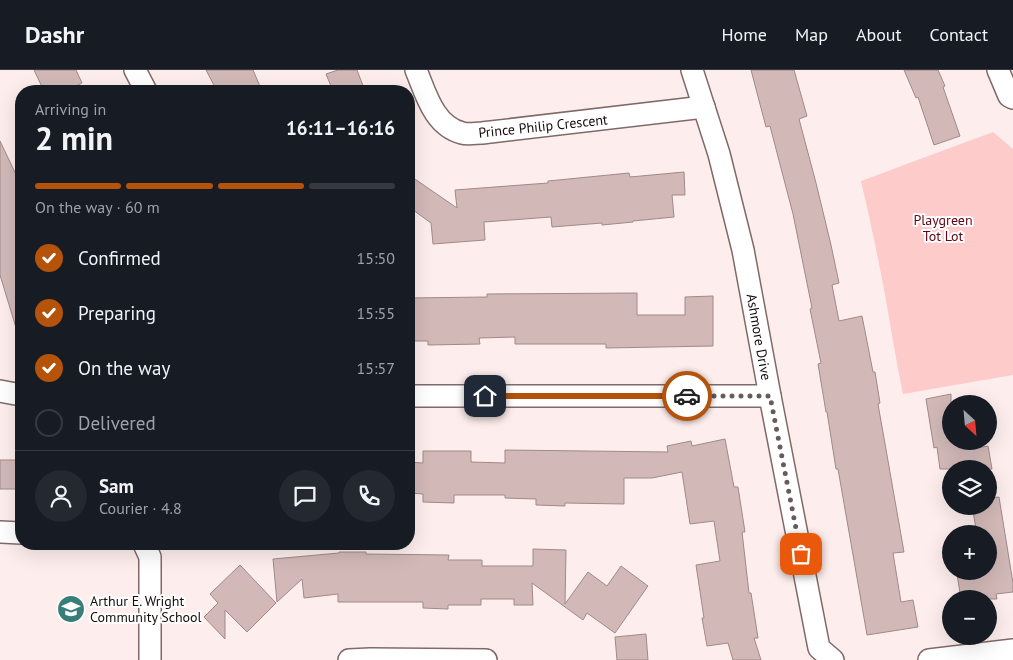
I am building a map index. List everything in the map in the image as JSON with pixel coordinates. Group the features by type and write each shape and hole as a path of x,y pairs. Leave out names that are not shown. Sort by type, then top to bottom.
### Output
{"street":[{"path":"135,70 143,85"},
{"name":"Prince Philip Crescent","path":"416,70 432,108 446,126 463,133 482,133 704,108"},
{"name":"Ashmore Drive","path":"692,70 719,154 743,250 820,648 833,660"},
{"path":"998,70 1009,96 1013,98"},
{"path":"0,391 15,394"},
{"path":"415,396 770,396"},
{"path":"0,532 15,532"},
{"path":"147,550 150,557 150,660"},
{"path":"929,660 1013,650"},
{"path":"349,660 486,660"}],"green space":[{"name":"Playgreen Tot Lot","path":"993,132 1013,149 1013,375 903,394 880,266 861,181"}],"building":[{"path":"34,70 76,70 82,83 78,85 41,85"},
{"path":"206,70 253,70 259,85 214,85"},
{"path":"338,70 357,70 363,85 331,85 326,74"},
{"path":"751,70 794,70 807,116 799,119 839,283 832,285 839,321 862,316 873,372 875,372 880,403 878,404 904,552 893,553 901,602 913,600 918,627 867,635 826,412 818,364 821,363 810,309 812,308 793,214 770,126 766,127"},
{"path":"904,70 938,70 945,86 943,87 960,136 934,145 918,97 916,98"},
{"path":"0,141 15,172 15,324 0,275"},
{"path":"684,172 685,195 672,195 674,217 602,225 602,223 552,227 551,217 484,222 485,240 433,244 431,223 415,211 415,179 457,208 455,190 548,183 548,181 629,173 630,177"},
{"path":"637,293 637,315 685,315 685,297 713,296 713,346 606,348 606,344 515,344 515,337 479,338 480,344 428,345 428,341 415,341 415,298 487,297 487,294"},
{"path":"942,396 942,450 989,450 990,460 942,460 942,469 940,469 937,447 934,448 926,399"},
{"path":"725,439 734,487 738,487 745,532 742,532 749,593 751,593 758,638 754,638 761,660 733,660 728,643 707,646 696,565 720,561 714,521 690,524 682,472 652,478 624,478 624,504 565,503 565,506 536,505 536,499 505,498 505,495 454,495 454,503 423,502 423,494 415,493 415,462 423,463 423,451 471,451 471,462 505,463 505,450 668,452 667,446 691,441 692,446"},
{"path":"0,460 15,460 15,489 0,489"},
{"path":"997,497 999,497 1013,592 997,594 997,590 960,590 958,580 997,580 997,525 975,525 974,515 997,515"},
{"path":"533,549 566,550 565,604 588,572 607,586 621,566 648,586 615,633 587,613 583,620 532,583 533,605 514,605 514,599 481,599 481,605 448,605 448,609 423,608 423,602 338,602 338,594 304,598 302,579 277,602 273,559 339,552 366,552 366,554 449,555 448,560 482,560 482,566 533,566"},
{"path":"240,565 276,603 247,632 225,610 225,639 204,617 218,603 210,594"},
{"path":"646,634 648,660 617,660 615,637"}],"way so far":[{"path":"687,396 770,396 801,554"}],"place":[{"name":"Arthur E. Wright Community School","path":"71,609"}],"route":[{"path":"485,396 687,396"}]}
